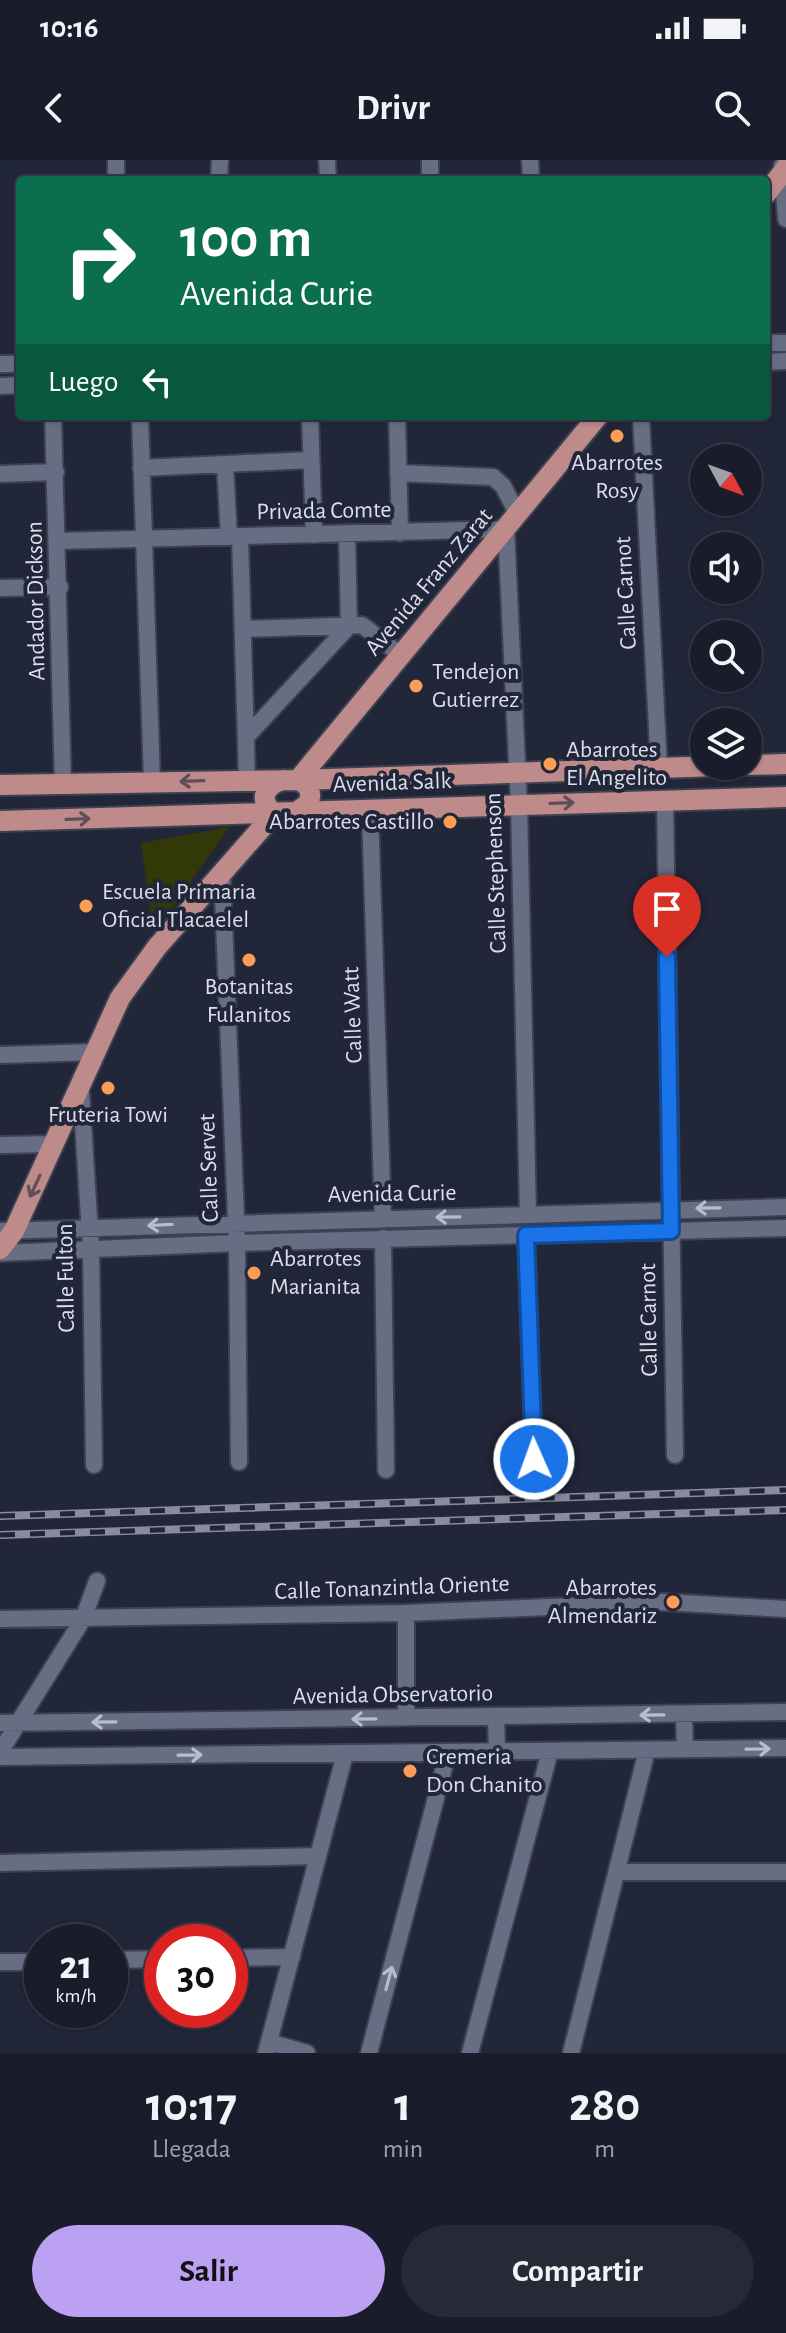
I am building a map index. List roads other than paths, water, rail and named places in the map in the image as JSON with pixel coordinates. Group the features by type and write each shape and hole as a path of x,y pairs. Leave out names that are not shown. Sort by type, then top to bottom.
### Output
{"main road":[{"path":"770,188 783,167"},
{"name":"Avenida Franz Zarat","path":"290,780 402,656 595,420"},
{"path":"762,765 786,764"},
{"name":"Avenida Salk","path":"0,785 290,780 690,767"},
{"path":"0,1251 7,1231 81,1091 120,998 157,947 274,814 263,795 272,783 290,780 309,789 310,799 305,809 295,813"},
{"name":"Avenida Salk","path":"0,821 786,797"}],"street":[{"path":"783,167 786,219"},
{"name":"Andador Dickson","path":"53,420 59,541 63,785"},
{"path":"140,420 152,782"},
{"path":"310,420 314,535"},
{"path":"397,420 400,533"},
{"name":"Calle Carnot","path":"641,420 659,768"},
{"path":"141,468 310,460"},
{"path":"225,465 244,629 247,779"},
{"path":"0,474 56,472"},
{"path":"398,473 493,477 503,486 512,522"},
{"name":"Privada Comte","path":"59,541 400,533 512,522"},
{"name":"Calle Stephenson","path":"512,522 528,1215"},
{"path":"248,735 349,626 347,535"},
{"path":"0,588 60,587"},
{"path":"244,629 367,627 402,656"},
{"name":"Calle Carnot","path":"665,799 675,1455"},
{"name":"Calle Watt","path":"370,811 383,1219"},
{"name":"Calle Servet","path":"222,873 237,1243 239,1462"},
{"path":"0,1055 95,1052"},
{"name":"Calle Fulton","path":"81,1091 91,1249 94,1465"},
{"path":"0,1145 55,1144"},
{"name":"Avenida Curie","path":"7,1231 786,1207"},
{"name":"Avenida Curie","path":"0,1251 786,1228"},
{"path":"526,1235 534,1459"},
{"path":"383,1238 386,1470"},
{"path":"0,1754 83,1619 97,1581"},
{"name":"Calle Tonanzintla Oriente","path":"0,1619 406,1613 663,1602 786,1609"},
{"path":"406,1613 406,1718"},
{"name":"Avenida Observatorio","path":"0,1723 786,1712"},
{"path":"684,1715 685,1749"},
{"path":"496,1718 497,1752"},
{"path":"0,1754 345,1754 786,1748"},
{"path":"571,2053 647,1750"},
{"path":"470,2053 550,1751"},
{"path":"369,2053 448,1752"},
{"path":"307,2053 267,2048 345,1754"},
{"path":"0,1863 318,1856"},
{"path":"618,1872 786,1872"},
{"path":"248,1958 292,1957"},
{"path":"0,1962 24,1962"}],"railway":[{"path":"0,1516 786,1490"},
{"path":"0,1535 786,1510"}],"place":[{"name":"Abarrotes Rosy","path":"617,436"},
{"name":"Tendejon Gutierrez","path":"416,686"},
{"name":"Abarrotes El Angelito","path":"550,764"},
{"name":"Abarrotes Castillo","path":"450,822"},
{"name":"Escuela Primaria Oficial Tlacaelel","path":"86,906"},
{"name":"Botanitas Fulanitos","path":"249,960"},
{"name":"Fruteria Towi","path":"108,1088"},
{"name":"Abarrotes Marianita","path":"254,1273"},
{"name":"Abarrotes Almendariz","path":"673,1602"},
{"name":"Cremeria Don Chanito","path":"410,1771"}]}
